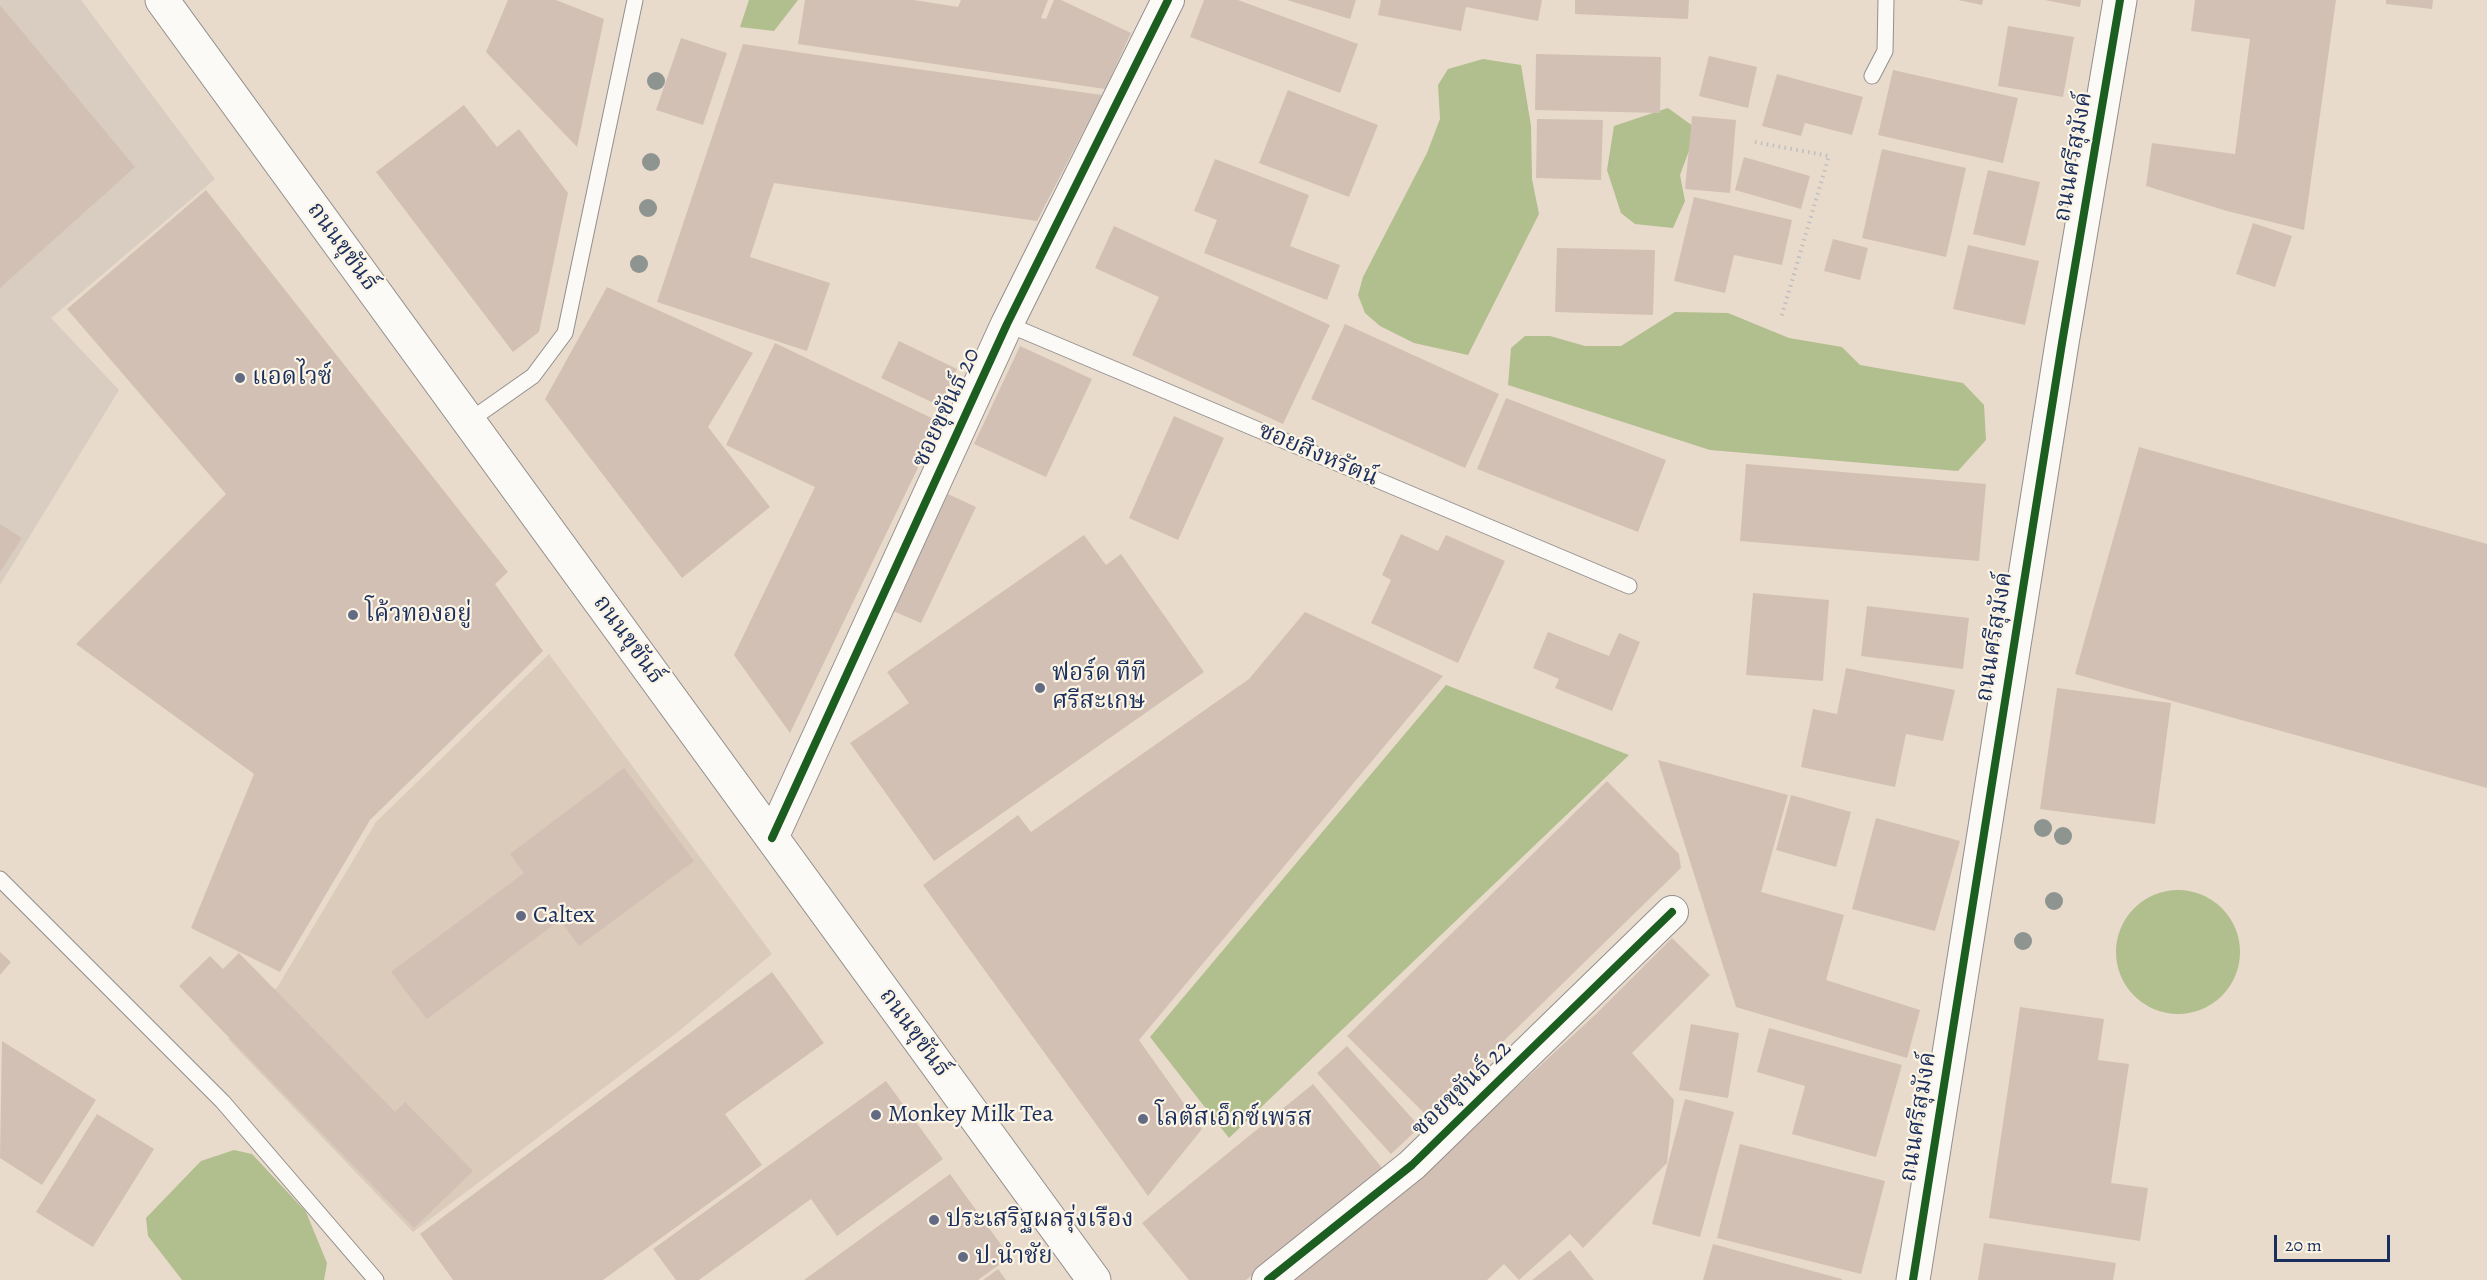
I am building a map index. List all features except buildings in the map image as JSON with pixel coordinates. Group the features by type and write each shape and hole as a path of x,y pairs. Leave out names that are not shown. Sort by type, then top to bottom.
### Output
{"main road":[{"name":"ถนนขุขันธ์","path":"162,0 1094,1280"},
{"name":"ถนนศรีสุมังค์","path":"1912,1280 2060,355 2120,0"}],"street":[{"name":"ซอยขุขันธ์ 20","path":"772,838 1007,324 1168,0"},
{"name":"ซอยขุขันธ์ 22","path":"1268,1280 1412,1165 1672,912"}],"lane":[{"path":"469,421 533,376 565,333 635,0"},
{"path":"1872,76 1885,51 1886,0"},
{"name":"ซอยสิงหรัตน์","path":"1007,324 1629,586"},
{"path":"0,879 223,1102 376,1280"}],"path":[{"path":"1755,142 1829,156 1781,318"}],"shaded area":[{"path":"0,0 81,0 215,179 51,318 119,390 0,585"},
{"path":"549,654 772,954 679,1031 413,1232 228,1039 278,986 376,822"}],"green space":[{"path":"749,0 798,0 774,31 740,27"},
{"path":"1483,59 1521,65 1531,126 1532,179 1539,214 1468,355 1414,343 1380,326 1365,313 1358,295 1363,277 1427,153 1440,119 1438,85 1448,69"},
{"path":"1668,108 1697,129 1680,175 1685,201 1673,228 1635,224 1621,213 1607,170 1614,126"},
{"path":"1675,312 1728,313 1789,338 1842,347 1860,365 1963,383 1984,405 1986,440 1958,471 1710,450 1508,385 1511,348 1525,336 1550,336 1585,346 1621,346"},
{"path":"1446,685 1629,755 1229,1138 1150,1037"},
{"path":"2178,890 2202,894 2222,908 2236,928 2240,952 2236,976 2222,996 2202,1010 2178,1014 2154,1010 2134,996 2120,976 2116,952 2120,928 2134,908 2154,894"},
{"path":"234,1150 252,1154 306,1212 327,1263 324,1280 182,1280 148,1236 146,1218 201,1161"}],"cycle path":[{"path":"772,838 1007,324 1168,0"},
{"path":"1913,1280 2062,343 2120,0"},
{"path":"1268,1280 1412,1165 1672,912"}],"place":[{"name":"แอดไวซ์","path":"240,378"},
{"name":"โค้วทองอยู่","path":"353,615"},
{"name":"ฟอร์ด ทีที ศรีสะเกษ","path":"1040,688"},
{"name":"Caltex","path":"521,916"},
{"name":"Monkey Milk Tea","path":"876,1115"},
{"name":"โลตัสเอ็กซ์เพรส","path":"1143,1119"},
{"name":"ประเสริฐผลรุ่งเรือง","path":"934,1220"},
{"name":"ป.นำชัย","path":"963,1257"}]}
